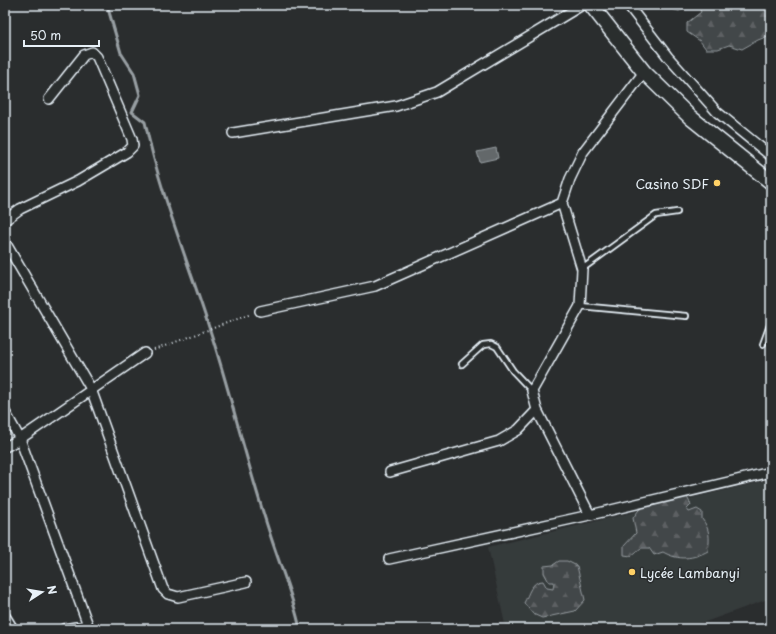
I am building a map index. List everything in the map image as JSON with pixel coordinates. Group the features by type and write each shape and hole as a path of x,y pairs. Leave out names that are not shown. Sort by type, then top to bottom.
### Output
{"main road":[{"path":"591,5 644,72 690,117 771,182"}],"street":[{"path":"233,133 396,106 437,92 582,5"},
{"path":"628,5 668,57 717,112 771,156"},
{"path":"5,220 20,209 78,181 127,152 133,146 132,139 97,57 92,52 84,55 49,99"},
{"path":"590,515 536,410 532,391 580,306 582,269 562,203 570,179 583,152 644,72"},
{"path":"260,311 375,286 562,203"},
{"path":"5,242 91,389 163,589 168,594 178,596 246,582"},
{"path":"5,447 20,439 145,353"},
{"path":"390,472 499,441 518,430 536,410"},
{"path":"5,412 20,439 88,627 64,629"},
{"path":"389,559 590,515 771,472"},
{"path":"5,616 13,629"}],"lane":[{"path":"582,269 656,215 677,212"},
{"path":"580,306 686,316"},
{"path":"763,344 771,322"},
{"path":"462,364 483,345 491,344 497,347 513,371 532,391"}],"path":[{"path":"145,353 260,311"}],"shaded area":[{"path":"496,148 498,158 480,162 477,152"},
{"name":"Lycée Lambanyi","path":"771,479 771,598 686,629 506,629 488,547"}],"green space":[{"path":"669,5 691,5 679,11 671,9"},
{"path":"698,5 771,5 771,35 742,49 729,45 718,49 706,49 700,41 687,32 687,23 701,12"},
{"path":"686,495 691,505 687,509 689,512 697,509 702,512 702,519 707,526 709,534 708,551 697,556 680,558 663,552 654,555 649,548 641,548 631,556 624,555 624,546 636,533 633,518 641,507"},
{"path":"559,561 567,561 577,566 585,600 575,611 542,618 533,614 524,603 531,589 536,583 543,581 547,588 553,589 554,582 549,582 544,573 544,566 553,565"}],"waterway":[{"path":"107,5 121,53 134,73 140,95 132,112 145,122 159,179 215,346 255,485 294,604 300,629"}],"place":[{"name":"Casino SDF","path":"717,183"},
{"name":"Lycée Lambanyi","path":"632,572"}]}
